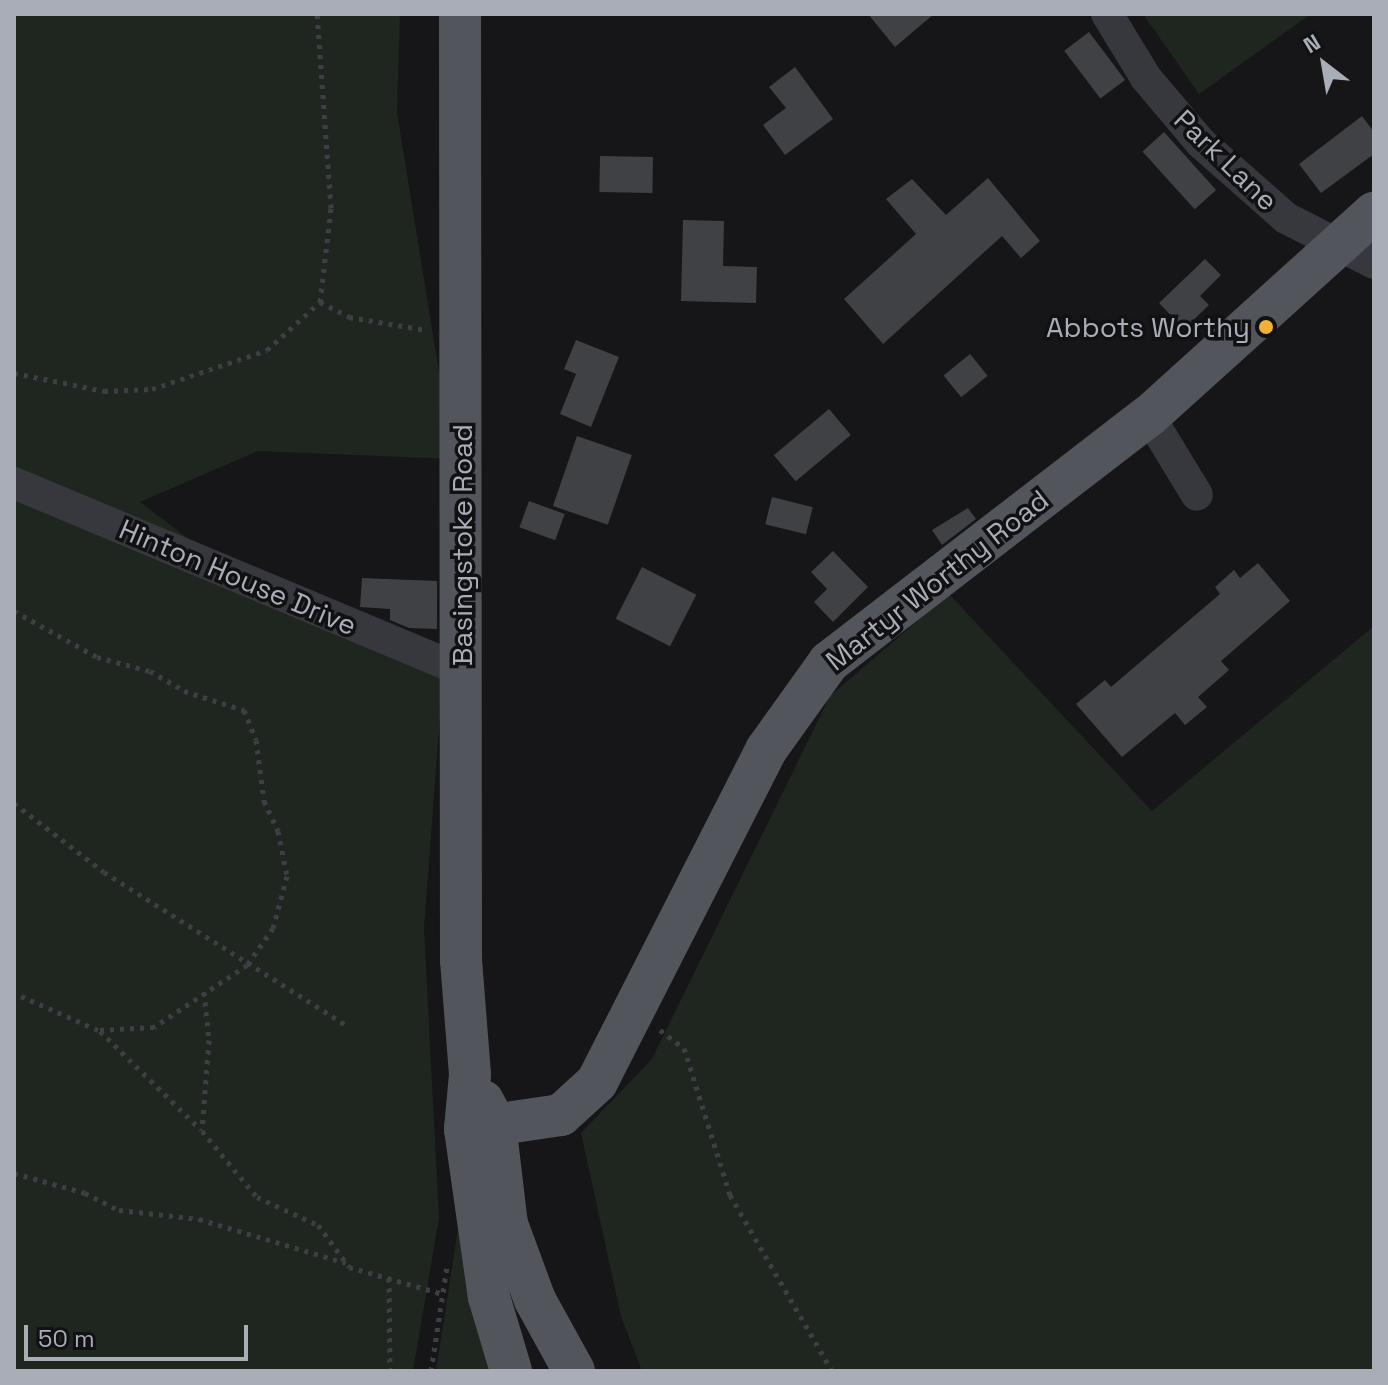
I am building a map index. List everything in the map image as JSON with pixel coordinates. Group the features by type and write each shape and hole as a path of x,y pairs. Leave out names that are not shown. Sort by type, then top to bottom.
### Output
{"main road":[{"name":"Basingstoke Road","path":"460,14 461,960 470,1075 480,1126 507,1224 535,1300 574,1371"},
{"name":"Martyr Worthy Road","path":"480,1126 561,1115 584,1099 766,750 829,662 1355,255 1374,213"},
{"name":"Basingstoke Road","path":"480,1126 489,1297 511,1371"},
{"path":"535,1300 544,1371"}],"street":[{"name":"Park Lane","path":"1107,14 1146,78 1201,143 1286,218 1355,255"},
{"path":"1149,416 1197,495"},
{"name":"Hinton House Drive","path":"14,483 463,671"}],"path":[{"path":"14,373 104,391 152,389 267,350 320,302 331,208 317,14"},
{"path":"320,302 349,317 461,332"},
{"path":"14,611 97,657 150,671 184,691 244,710 256,740 264,801 278,831 287,876 273,928 247,965 154,1027 98,1030"},
{"path":"14,803 104,872 346,1025"},
{"path":"202,1131 209,1040 204,991"},
{"path":"14,993 98,1030 202,1131 257,1197 318,1225 347,1263"},
{"path":"633,1010 684,1048 730,1195 832,1371"},
{"path":"14,1173 85,1193 119,1210 199,1219 443,1294"},
{"path":"431,1371 448,1252"},
{"path":"389,1278 390,1371"}],"shaded area":[{"path":"14,14 400,14 397,112 453,459 258,451 140,502 222,564 444,663 424,928 439,1218 413,1371 14,1371"},
{"path":"1143,14 1311,14 1199,94"},
{"path":"949,594 1152,811 1374,626 1374,1371 642,1371 621,1316 581,1133 652,1059 830,696"},
{"path":"459,1222 501,1371 436,1371"}],"building":[{"path":"868,14 934,14 895,47"},
{"path":"1089,32 1125,80 1100,99 1064,51"},
{"path":"795,67 833,119 785,155 763,125 786,108 769,87"},
{"path":"1362,116 1374,132 1374,154 1321,193 1299,164"},
{"path":"1164,132 1216,190 1195,209 1142,151"},
{"path":"600,156 653,157 652,193 599,192"},
{"path":"988,178 1040,241 1021,258 1002,236 883,344 844,299 916,234 886,199 912,179 946,215"},
{"path":"683,220 724,221 723,266 757,267 756,303 681,301"},
{"path":"1205,259 1221,275 1200,296 1209,305 1184,329 1159,303"},
{"path":"576,340 619,357 591,427 560,414 576,374 564,369"},
{"path":"970,354 988,376 961,397 944,375"},
{"path":"829,409 851,435 796,481 774,455"},
{"path":"577,436 632,455 608,525 553,506"},
{"path":"772,497 813,507 806,534 765,524"},
{"path":"529,501 565,514 555,540 519,527"},
{"path":"968,508 976,519 942,545 932,530"},
{"path":"833,551 868,587 833,622 814,602 827,589 811,572"},
{"path":"1258,563 1290,601 1221,661 1229,670 1198,697 1207,707 1185,725 1175,713 1122,757 1076,704 1105,680 1111,687 1220,594 1215,587 1234,570 1240,578"},
{"path":"642,567 696,595 670,646 616,619"},
{"path":"362,578 437,581 437,629 409,628 390,620 390,609 360,607"}],"place":[{"name":"Abbots Worthy","path":"1266,327"}]}
